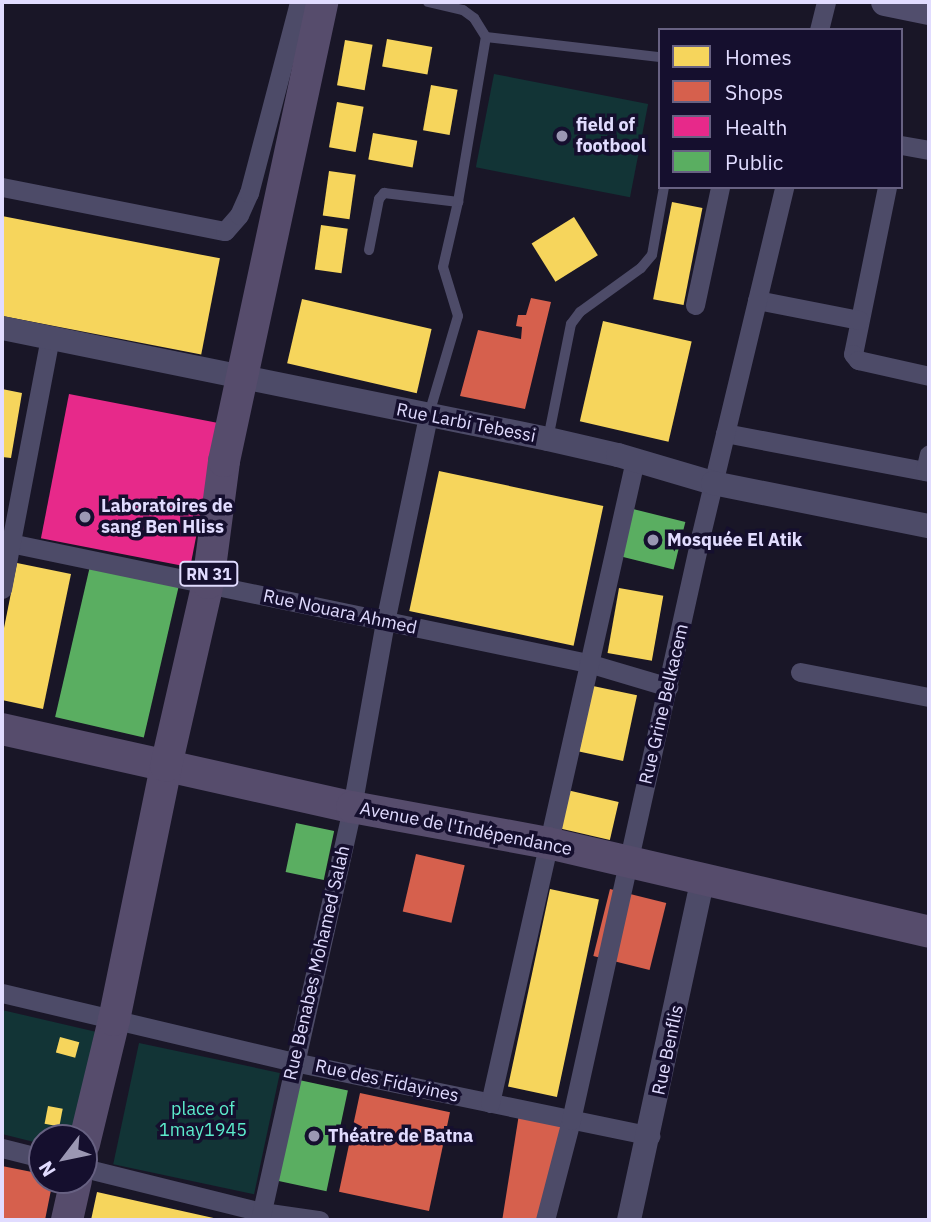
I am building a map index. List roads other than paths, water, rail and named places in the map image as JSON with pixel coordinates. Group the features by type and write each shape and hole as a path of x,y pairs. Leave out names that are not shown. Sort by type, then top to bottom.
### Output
{"main road":[{"name":"RN 31","path":"89,1124 114,1020 166,766 208,583 224,461 322,2"},
{"path":"885,2 929,11"},
{"name":"Avenue de l'Indépendance","path":"2,729 352,807 548,843 929,932"},
{"path":"67,1220 72,1194"}],"street":[{"path":"2,187 225,231 239,215 249,193 299,2"},
{"path":"820,28 826,2"},
{"path":"903,145 929,150"},
{"path":"695,305 720,189"},
{"name":"Rue Grine Belkacem","path":"545,1220 571,1120 713,483 784,189"},
{"path":"882,189 853,351 856,359 929,376"},
{"path":"757,300 859,320"},
{"name":"Rue Larbi Tebessi","path":"2,328 244,375 428,417 548,439 635,460 713,483 929,526"},
{"path":"2,589 50,338"},
{"name":"Rue Benabes Mohamed Salah","path":"261,1216 352,807 385,622 428,417"},
{"path":"725,433 928,466"},
{"path":"490,1103 635,460"},
{"name":"Rue Nouara Ahmed","path":"10,543 588,663 669,687"},
{"path":"800,672 929,697"},
{"name":"Rue Benflis","path":"629,1220 650,1136 703,879"},
{"name":"Rue des Fidayines","path":"2,993 294,1062 650,1136"},
{"path":"2,1147 28,1154"},
{"path":"98,1172 261,1216 319,1220"}],"lane":[{"path":"428,2 463,10 474,18 485,37 458,202 443,267 458,316 428,417"},
{"path":"485,37 658,57"},
{"path":"548,439 571,324 580,312 640,268 652,255 664,189"},
{"path":"369,250 379,199 384,193 458,202"}],"place":[{"name":"field of footbool","path":"562,136"},
{"name":"Laboratoires de sang Ben Hliss","path":"85,517"},
{"name":"Mosquée El Atik","path":"653,540"},
{"name":"Théatre de Batna","path":"314,1136"}],"park label":[{"name":"place of 1may1945","path":"203,1120"}]}
